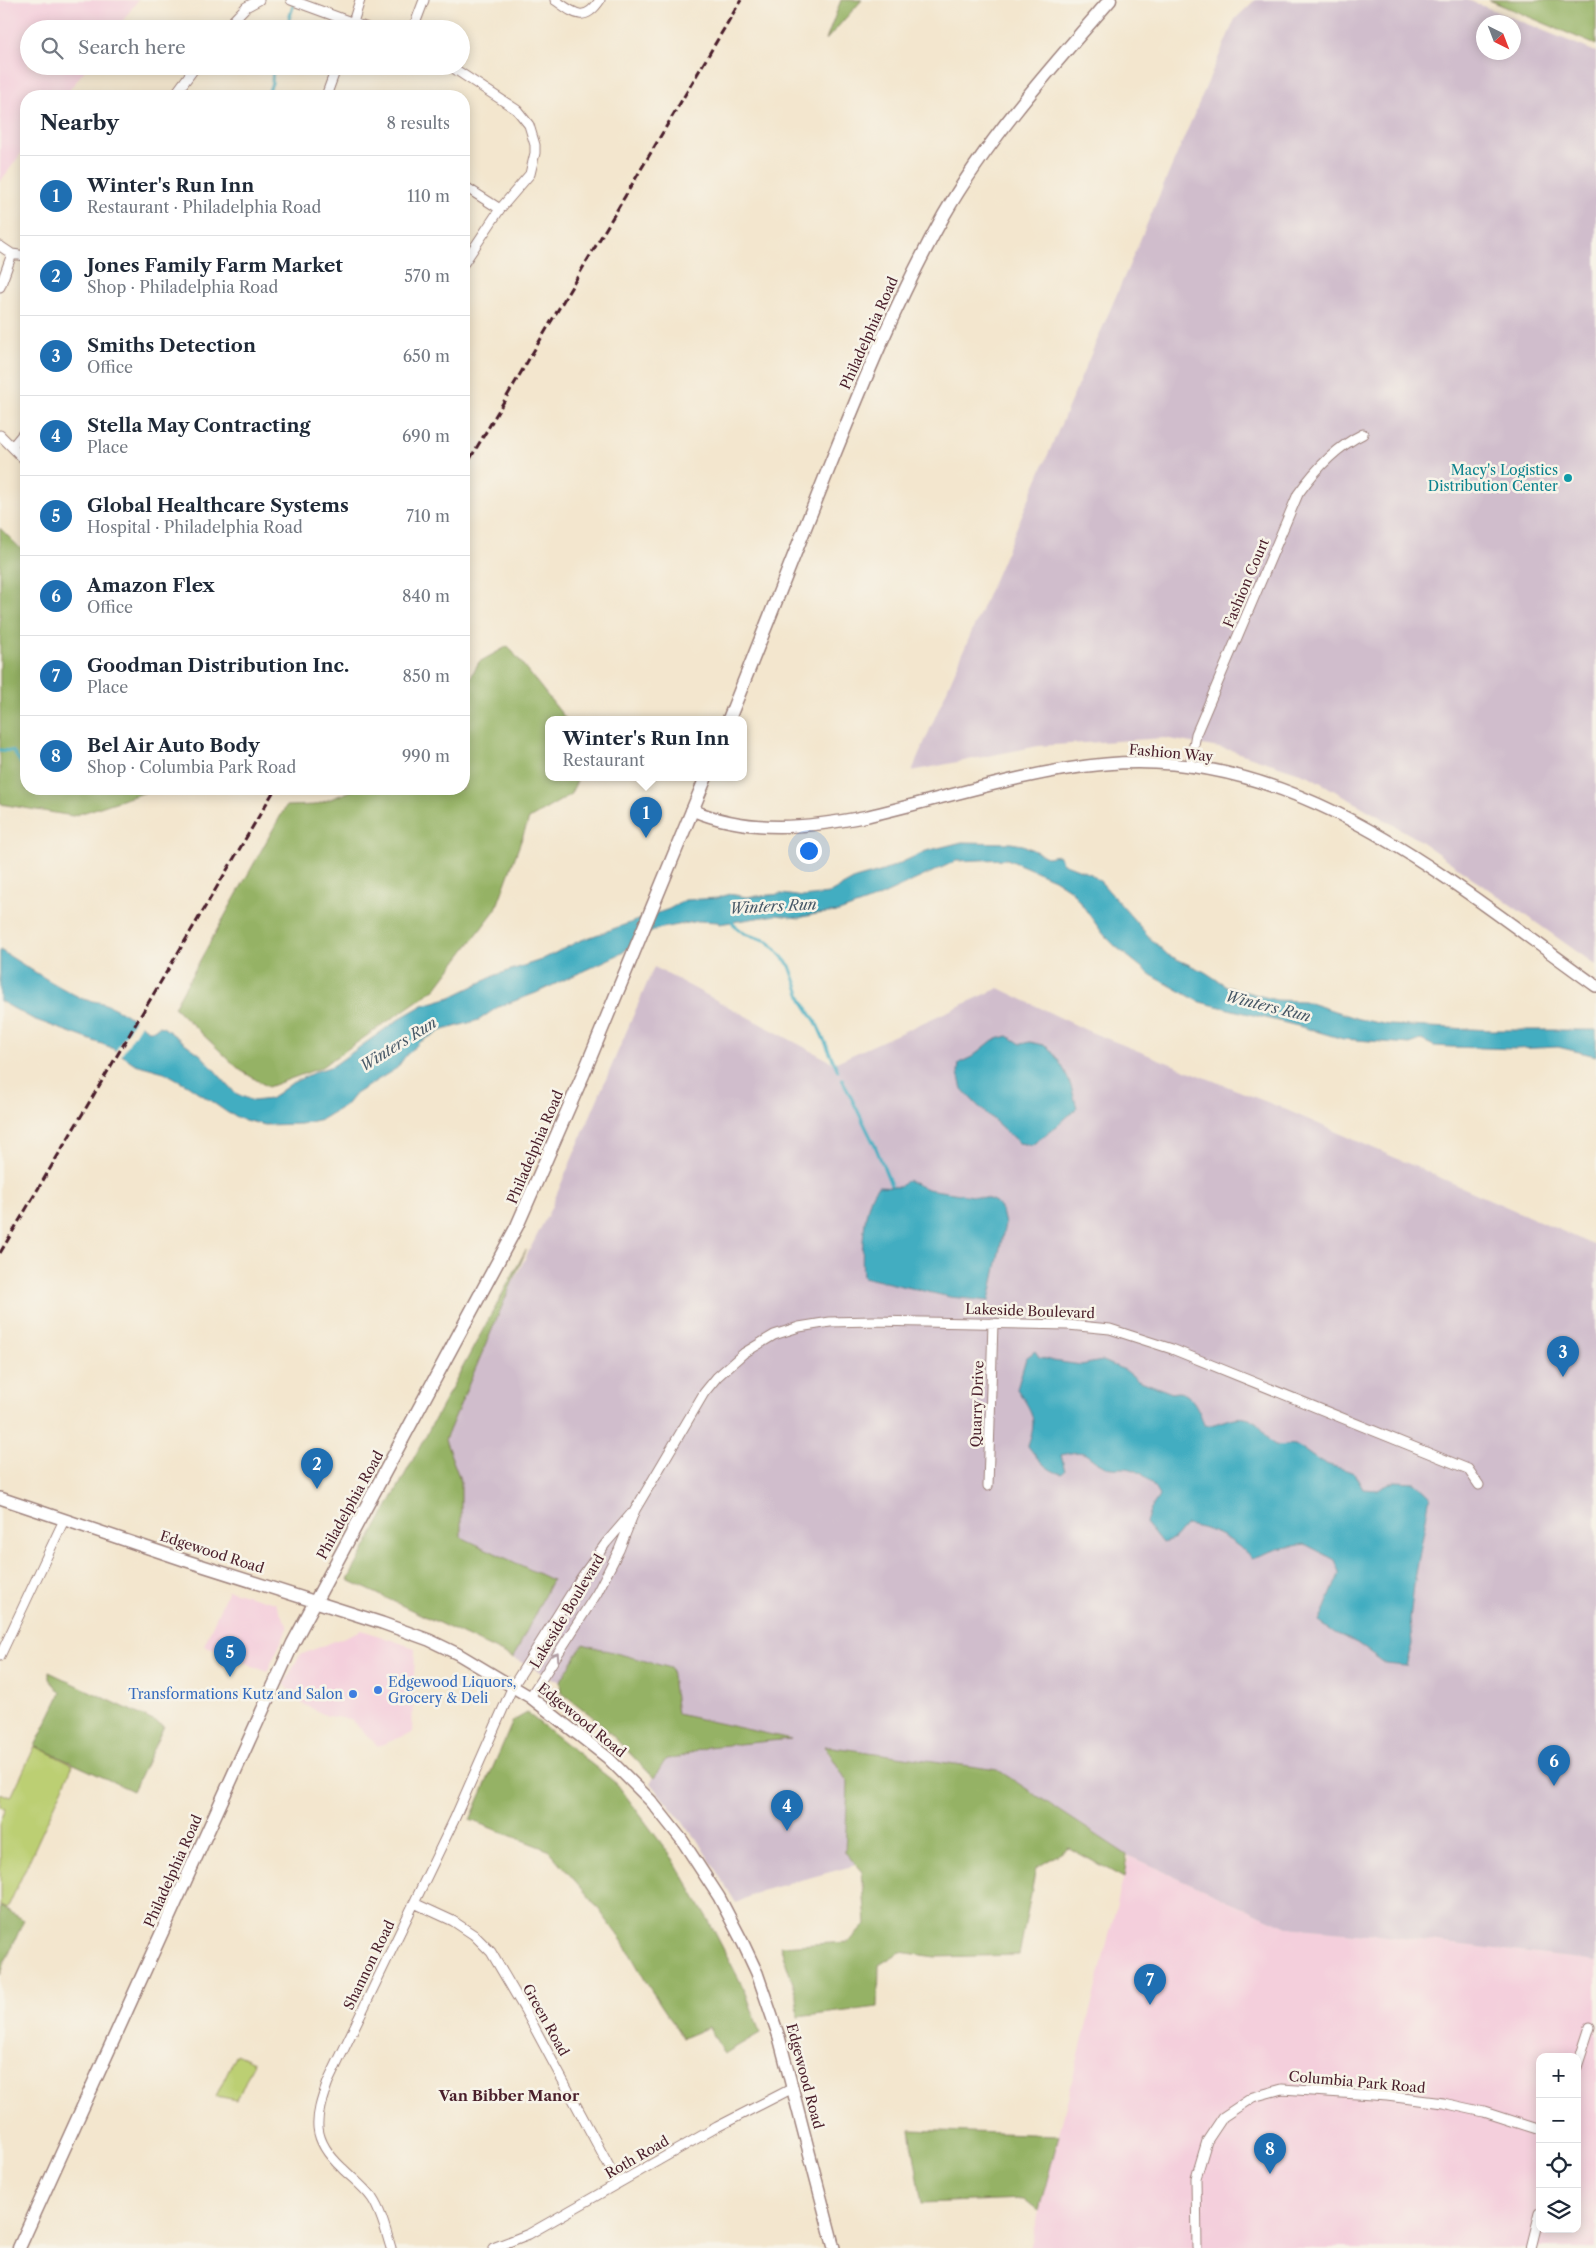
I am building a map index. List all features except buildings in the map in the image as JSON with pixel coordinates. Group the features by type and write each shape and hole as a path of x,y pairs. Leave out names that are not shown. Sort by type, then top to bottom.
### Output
{"main road":[{"name":"Philadelphia Road","path":"730,716 858,394 906,285 945,214 994,141 1036,86 1110,0"},
{"name":"Philadelphia Road","path":"19,2248 290,1650 517,1226 704,781"}],"street":[{"path":"234,20 246,7 259,0"},
{"path":"291,0 340,20"},
{"path":"354,20 360,0"},
{"path":"416,20 424,0"},
{"path":"555,0 584,15 593,10 600,0"},
{"path":"178,90 189,75"},
{"path":"328,90 334,75"},
{"path":"464,75 517,110 525,118 534,135 535,153 530,174 500,209 470,254"},
{"path":"470,190 500,209"},
{"path":"0,246 12,254 20,255"},
{"path":"0,287 12,254"},
{"name":"Fashion Court","path":"1190,767 1196,734 1298,494 1313,475 1348,441 1363,434"},
{"path":"0,435 20,455"},
{"path":"12,447 20,437"},
{"name":"Fashion Way","path":"692,810 714,819 744,825 798,826 868,816 1048,773 1080,768 1122,764 1190,767 1236,775 1270,784 1347,817 1428,867 1596,986"},
{"name":"Lakeside Boulevard","path":"530,1697 597,1593 619,1550 635,1510 704,1393 730,1364 760,1342 786,1330 810,1324 830,1322 993,1323 1087,1326 1138,1337 1172,1348 1468,1469 1479,1485"},
{"name":"Quarry Drive","path":"988,1486 993,1323"},
{"name":"Edgewood Road","path":"0,1498 314,1602 382,1622 429,1640 514,1686 585,1738 614,1764 651,1801 692,1855 732,1920 757,1973 772,2012 834,2248"},
{"name":"Lakeside Boulevard","path":"514,1686 581,1578 606,1543 635,1510"},
{"path":"0,1655 64,1520"},
{"name":"Shannon Road","path":"391,2248 381,2216 372,2198 328,2152 318,2132 317,2118 328,2082 414,1903 514,1686"},
{"name":"Green Road","path":"414,1903 453,1921 474,1936 490,1952 521,2002 618,2184"},
{"path":"1581,2055 1590,2027"},
{"name":"Roth Road","path":"494,2248 529,2234 717,2127 793,2088"},
{"name":"Columbia Park Road","path":"1197,2248 1196,2178 1207,2141 1224,2117 1239,2104 1260,2094 1282,2089 1387,2096 1443,2103 1484,2112 1536,2129"},
{"path":"1531,2248 1536,2228"}],"shaded area":[{"path":"0,0 138,0 124,20 20,20 20,75 81,75 70,90 20,90 20,155 0,182"},
{"path":"1255,0 1468,0 1505,15 1476,15 1476,60 1521,60 1521,22 1596,52 1596,965 1416,838 1309,776 1230,750 1164,738 1038,746 912,771 1235,19"},
{"path":"654,967 834,1063 999,988 1088,1031 1282,1108 1596,1246 1596,1961 1378,1935 1287,1927 1127,1855 998,1770 825,1747 848,1783 845,1852 856,1865 761,1891 736,1903 696,1838 650,1783 666,1759 677,1758 707,1747 789,1738 677,1714 583,1644 560,1682 513,1658 552,1580 451,1533 438,1428 550,1210"},
{"path":"228,1590 275,1603 288,1627 267,1672 204,1645"},
{"path":"362,1630 415,1648 412,1733 378,1746 350,1719 327,1716 301,1703 284,1684 300,1655"},
{"path":"1129,1856 1287,1927 1378,1935 1596,1961 1596,2248 1030,2248"}],"green space":[{"path":"841,0 862,0 826,40"},
{"path":"1489,0 1596,0 1596,45"},
{"path":"0,528 20,548 20,795 137,795 73,816 0,804"},
{"path":"508,646 564,716 545,716 545,781 577,781 570,795 529,819 496,909 436,988 320,1068 268,1087 240,1070 174,1007 286,806 315,805 341,795 470,795 470,678 479,662"},
{"path":"526,1250 445,1440 461,1482 461,1537 552,1580 513,1658 348,1580"},
{"path":"583,1644 671,1668 677,1714 791,1739 707,1747 677,1758 666,1759 654,1778 598,1721 561,1692 560,1682"},
{"path":"49,1672 164,1726 133,1791 35,1746 61,1693 49,1679"},
{"path":"527,1713 617,1784 673,1859 709,1921 746,1993 760,2033 724,2054 709,2027 683,2038 649,1987 625,1945 591,1899 548,1850 470,1820 513,1721"},
{"path":"35,1746 73,1765 7,1909 0,1906 0,1820 5,1809 0,1807 0,1793 11,1797"},
{"path":"825,1746 998,1770 1127,1855 1124,1878 1069,1848 1036,1868 1019,1955 935,1957 900,1952 879,1965 878,2007 798,2017 797,1995 780,1946 849,1942 866,1924 862,1872 845,1852 848,1783"},
{"path":"0,1906 24,1920 0,1974"},
{"path":"236,2054 254,2062 237,2100 216,2096"},
{"path":"910,2130 1059,2135 1039,2211 1024,2199 922,2203"}],"water":[{"name":"Winters Run","path":"962,842 1011,843 1023,845 1047,857 1058,855 1063,863 1091,874 1101,882 1151,939 1168,955 1205,972 1228,987 1276,1000 1304,1001 1359,1019 1389,1025 1491,1030 1596,1030 1596,1056 1558,1047 1516,1049 1451,1047 1434,1046 1421,1040 1410,1044 1343,1039 1200,1002 1151,975 1115,946 1104,935 1071,890 1054,879 1007,859 956,861 872,900 839,912 799,918 776,915 719,924 718,922 699,921 657,929 644,936 622,953 536,993 498,1007 479,1020 440,1031 420,1042 397,1068 355,1094 347,1104 322,1119 300,1124 265,1125 241,1119 228,1113 189,1086 164,1072 135,1064 110,1047 33,1019 0,1001 0,950 72,994 114,1008 148,1030 154,1030 159,1026 163,1027 201,1055 235,1093 253,1101 270,1099 292,1083 317,1071 333,1066 402,1017 423,1005 451,997 496,975 541,960 579,941 669,909 685,900 718,898 729,894 747,897 782,894 803,897 828,894 855,879 883,871 926,851"},
{"path":"1008,1036 1021,1044 1030,1042 1047,1046 1059,1061 1066,1075 1077,1108 1032,1145 1019,1143 976,1104 962,1089 958,1073 959,1063 972,1057 993,1040"},
{"path":"907,1180 927,1189 986,1198 994,1201 1002,1211 1005,1224 989,1301 950,1297 863,1277 864,1229 873,1193 878,1186 900,1187"},
{"path":"1035,1351 1039,1357 1053,1361 1081,1365 1102,1361 1125,1370 1138,1380 1172,1393 1179,1392 1184,1394 1194,1402 1204,1425 1234,1418 1245,1418 1256,1422 1275,1445 1295,1445 1321,1462 1354,1473 1363,1489 1378,1490 1395,1481 1415,1482 1430,1496 1414,1585 1410,1619 1412,1644 1406,1666 1386,1664 1357,1643 1335,1633 1319,1622 1340,1572 1335,1560 1305,1544 1278,1549 1252,1558 1230,1540 1214,1532 1186,1525 1173,1540 1162,1543 1146,1523 1150,1510 1159,1496 1153,1485 1141,1473 1130,1469 1106,1467 1086,1454 1077,1452 1061,1455 1065,1471 1062,1474 1047,1467 1028,1446 1033,1429 1032,1416 1017,1389 1026,1358"}],"pier":[{"path":"135,1019 143,1021 121,1056 115,1052"}],"waterway":[{"path":"289,20 294,3"},
{"path":"269,90 272,75"},
{"path":"0,750 13,751 20,762"},
{"name":"Winters Run","path":"731,919 734,925 745,934 768,941 790,966 803,1002 816,1022 838,1071"},
{"path":"842,1079 876,1148 891,1185"}],"railway":[{"path":"470,459 741,0"},
{"path":"0,1253 271,795"}],"place":[{"name":"Macy's Logistics Distribution Center","path":"1568,478"},
{"name":"Winter's Run Inn","path":"646,838"},
{"name":"Smiths Detection","path":"1563,1377"},
{"name":"Jones Family Farm Market","path":"317,1489"},
{"name":"Global Healthcare Systems","path":"230,1677"},
{"name":"Edgewood Liquors, Grocery & Deli","path":"378,1690"},
{"name":"Transformations Kutz and Salon","path":"353,1694"},
{"name":"Amazon Flex","path":"1554,1786"},
{"name":"Stella May Contracting","path":"787,1831"},
{"name":"Goodman Distribution Inc.","path":"1150,2005"},
{"name":"Bel Air Auto Body","path":"1270,2174"}],"district":[{"name":"Van Bibber Manor","path":"509,2095"}]}
